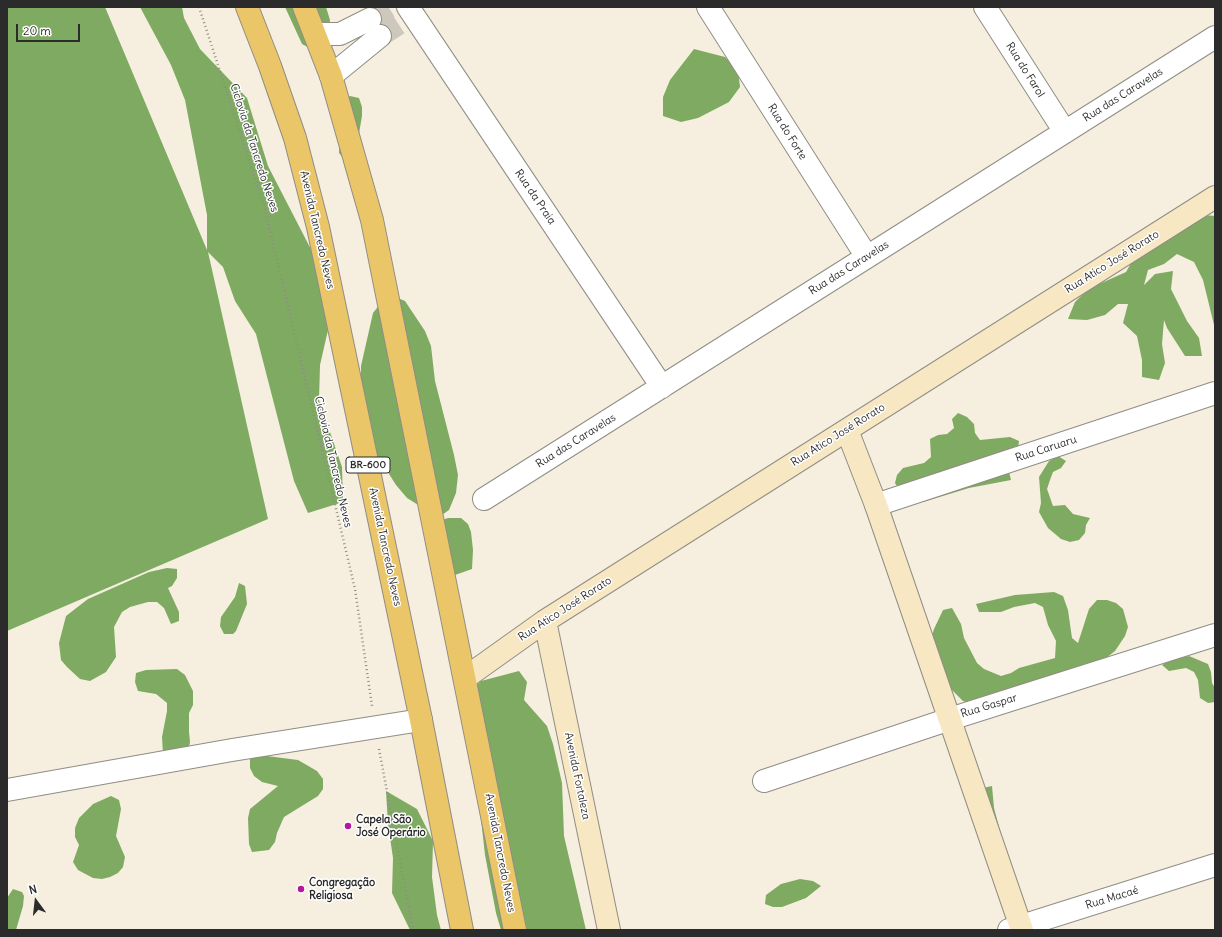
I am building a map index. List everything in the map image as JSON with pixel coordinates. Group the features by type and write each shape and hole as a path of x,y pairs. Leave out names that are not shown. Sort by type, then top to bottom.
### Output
{"main road":[{"name":"Avenida Tancredo Neves","path":"247,7 270,66 295,138 318,227 421,720 462,930"},
{"name":"Avenida Tancredo Neves","path":"304,7 331,76 372,220 515,930"}],"street":[{"name":"Rua do Forte","path":"708,7 867,257"},
{"name":"Rua do Farol","path":"985,7 1065,132"},
{"name":"Rua da Praia","path":"409,13 662,387"},
{"path":"315,34 340,34 375,28 331,76"},
{"name":"Rua das Caravelas","path":"484,499 1215,37"},
{"name":"Rua Atico José Rorato","path":"465,678 544,622 1215,197"},
{"name":"Rua Caruaru","path":"876,505 1215,393"},
{"path":"847,430 876,505 950,719 1017,929"},
{"name":"Avenida Fortaleza","path":"544,622 609,930"},
{"name":"Rua Gaspar","path":"764,781 950,719 1215,635"},
{"path":"7,790 224,751 421,720"},
{"name":"Rua Macaé","path":"1017,929 1215,865"}],"path":[{"name":"Ciclovia da Tancredo Neves","path":"199,7 265,209 355,589 373,714"},
{"path":"378,745 413,930"}],"green space":[{"path":"7,7 105,7 207,250 207,215 185,100 171,65 140,7 182,7 184,18 200,49 247,98 268,166 318,263 328,330 320,365 319,400 342,467 343,502 308,513 294,481 256,334 235,301 223,267 208,252 268,519 7,631"},
{"path":"285,7 326,7 330,20 328,40 317,52 302,44"},
{"path":"694,49 725,57 738,70 740,87 729,102 698,118 681,122 663,116 663,97 670,80"},
{"path":"350,96 359,98 362,107 362,116 356,151 345,160 339,153 341,102"},
{"path":"1204,215 1215,216 1215,329 1203,280 1194,262 1177,254 1164,264 1148,270 1144,285 1155,274 1173,271 1171,289 1187,321 1199,338 1202,356 1185,356 1167,328 1164,320 1162,344 1165,363 1159,380 1142,377 1142,360 1137,336 1123,323 1128,304 1118,304 1105,315 1087,320 1068,319 1075,302 1088,289 1126,272 1135,256"},
{"path":"388,294 405,301 425,331 431,346 435,381 454,455 458,475 456,493 449,510 435,520 423,508 407,498 396,485 375,452 361,385 361,366 373,313"},
{"path":"958,413 967,417 974,424 975,433 980,440 1010,437 1019,441 1018,450 1009,472 1011,480 969,488 923,502 915,501 900,491 895,483 897,475 903,468 924,463 931,457 930,439 938,435 947,434 954,428 952,419"},
{"path":"1058,456 1066,461 1061,468 1053,472 1047,489 1053,506 1065,505 1073,514 1090,518 1086,525 1085,533 1079,540 1070,542 1061,539 1048,528 1039,512 1041,503 1039,477 1049,461"},
{"path":"448,518 461,518 468,524 471,532 473,550 472,569 455,575 446,571 432,559 427,551 425,542 426,533 439,521"},
{"path":"167,568 177,569 177,578 172,586 168,588 179,612 179,621 171,624 164,608 157,602 148,602 130,607 122,612 114,627 116,657 106,672 90,681 80,679 61,660 59,643 66,616 88,599 149,572"},
{"path":"239,583 245,586 247,604 236,631 233,634 224,634 220,626 221,617 235,597"},
{"path":"1054,592 1063,596 1068,610 1072,638 1078,643 1089,609 1097,600 1107,600 1116,603 1123,609 1128,627 1125,636 1115,651 1101,662 972,704 963,701 951,689 929,647 934,629 943,610 952,608 961,624 964,638 977,663 984,669 1001,676 1011,673 1019,668 1055,658 1056,641 1048,625 1043,607 1035,603 1014,607 1001,612 979,612 976,604 1015,595"},
{"path":"1189,656 1208,664 1211,672 1212,683 1215,688 1215,702 1208,703 1200,698 1198,680 1194,672 1186,668 1169,671 1162,665 1170,660"},
{"path":"177,669 185,675 193,691 193,705 189,713 190,742 188,752 163,754 162,737 167,703 156,694 138,691 135,682 136,673 146,670"},
{"path":"519,671 527,682 524,700 547,726 553,744 562,783 564,836 586,930 501,930 496,913 485,855 467,694 481,681"},
{"path":"259,755 298,760 317,771 323,779 323,789 318,796 284,817 275,842 269,850 252,852 249,844 248,818 250,809 278,786 262,782 254,776 250,768 250,758"},
{"path":"992,786 994,808 1003,842 983,788"},
{"path":"386,791 417,809 433,841 432,877 437,915 441,930 410,930 392,893 393,858 388,824"},
{"path":"111,796 119,800 121,809 116,836 125,857 123,867 118,873 110,877 102,879 93,878 78,870 73,862 79,845 75,837 75,828 79,818 93,804"},
{"path":"800,879 813,881 821,886 806,898 782,907 773,907 765,904 766,895 781,884"},
{"path":"13,889 22,892 24,896 23,906 16,930 7,930 7,898"}],"tunnel":[{"path":"370,19 389,7"},
{"path":"380,36 400,23"}],"place":[{"name":"Capela São José Operário","path":"348,826"},
{"name":"Congregação Religiosa","path":"301,889"}]}
